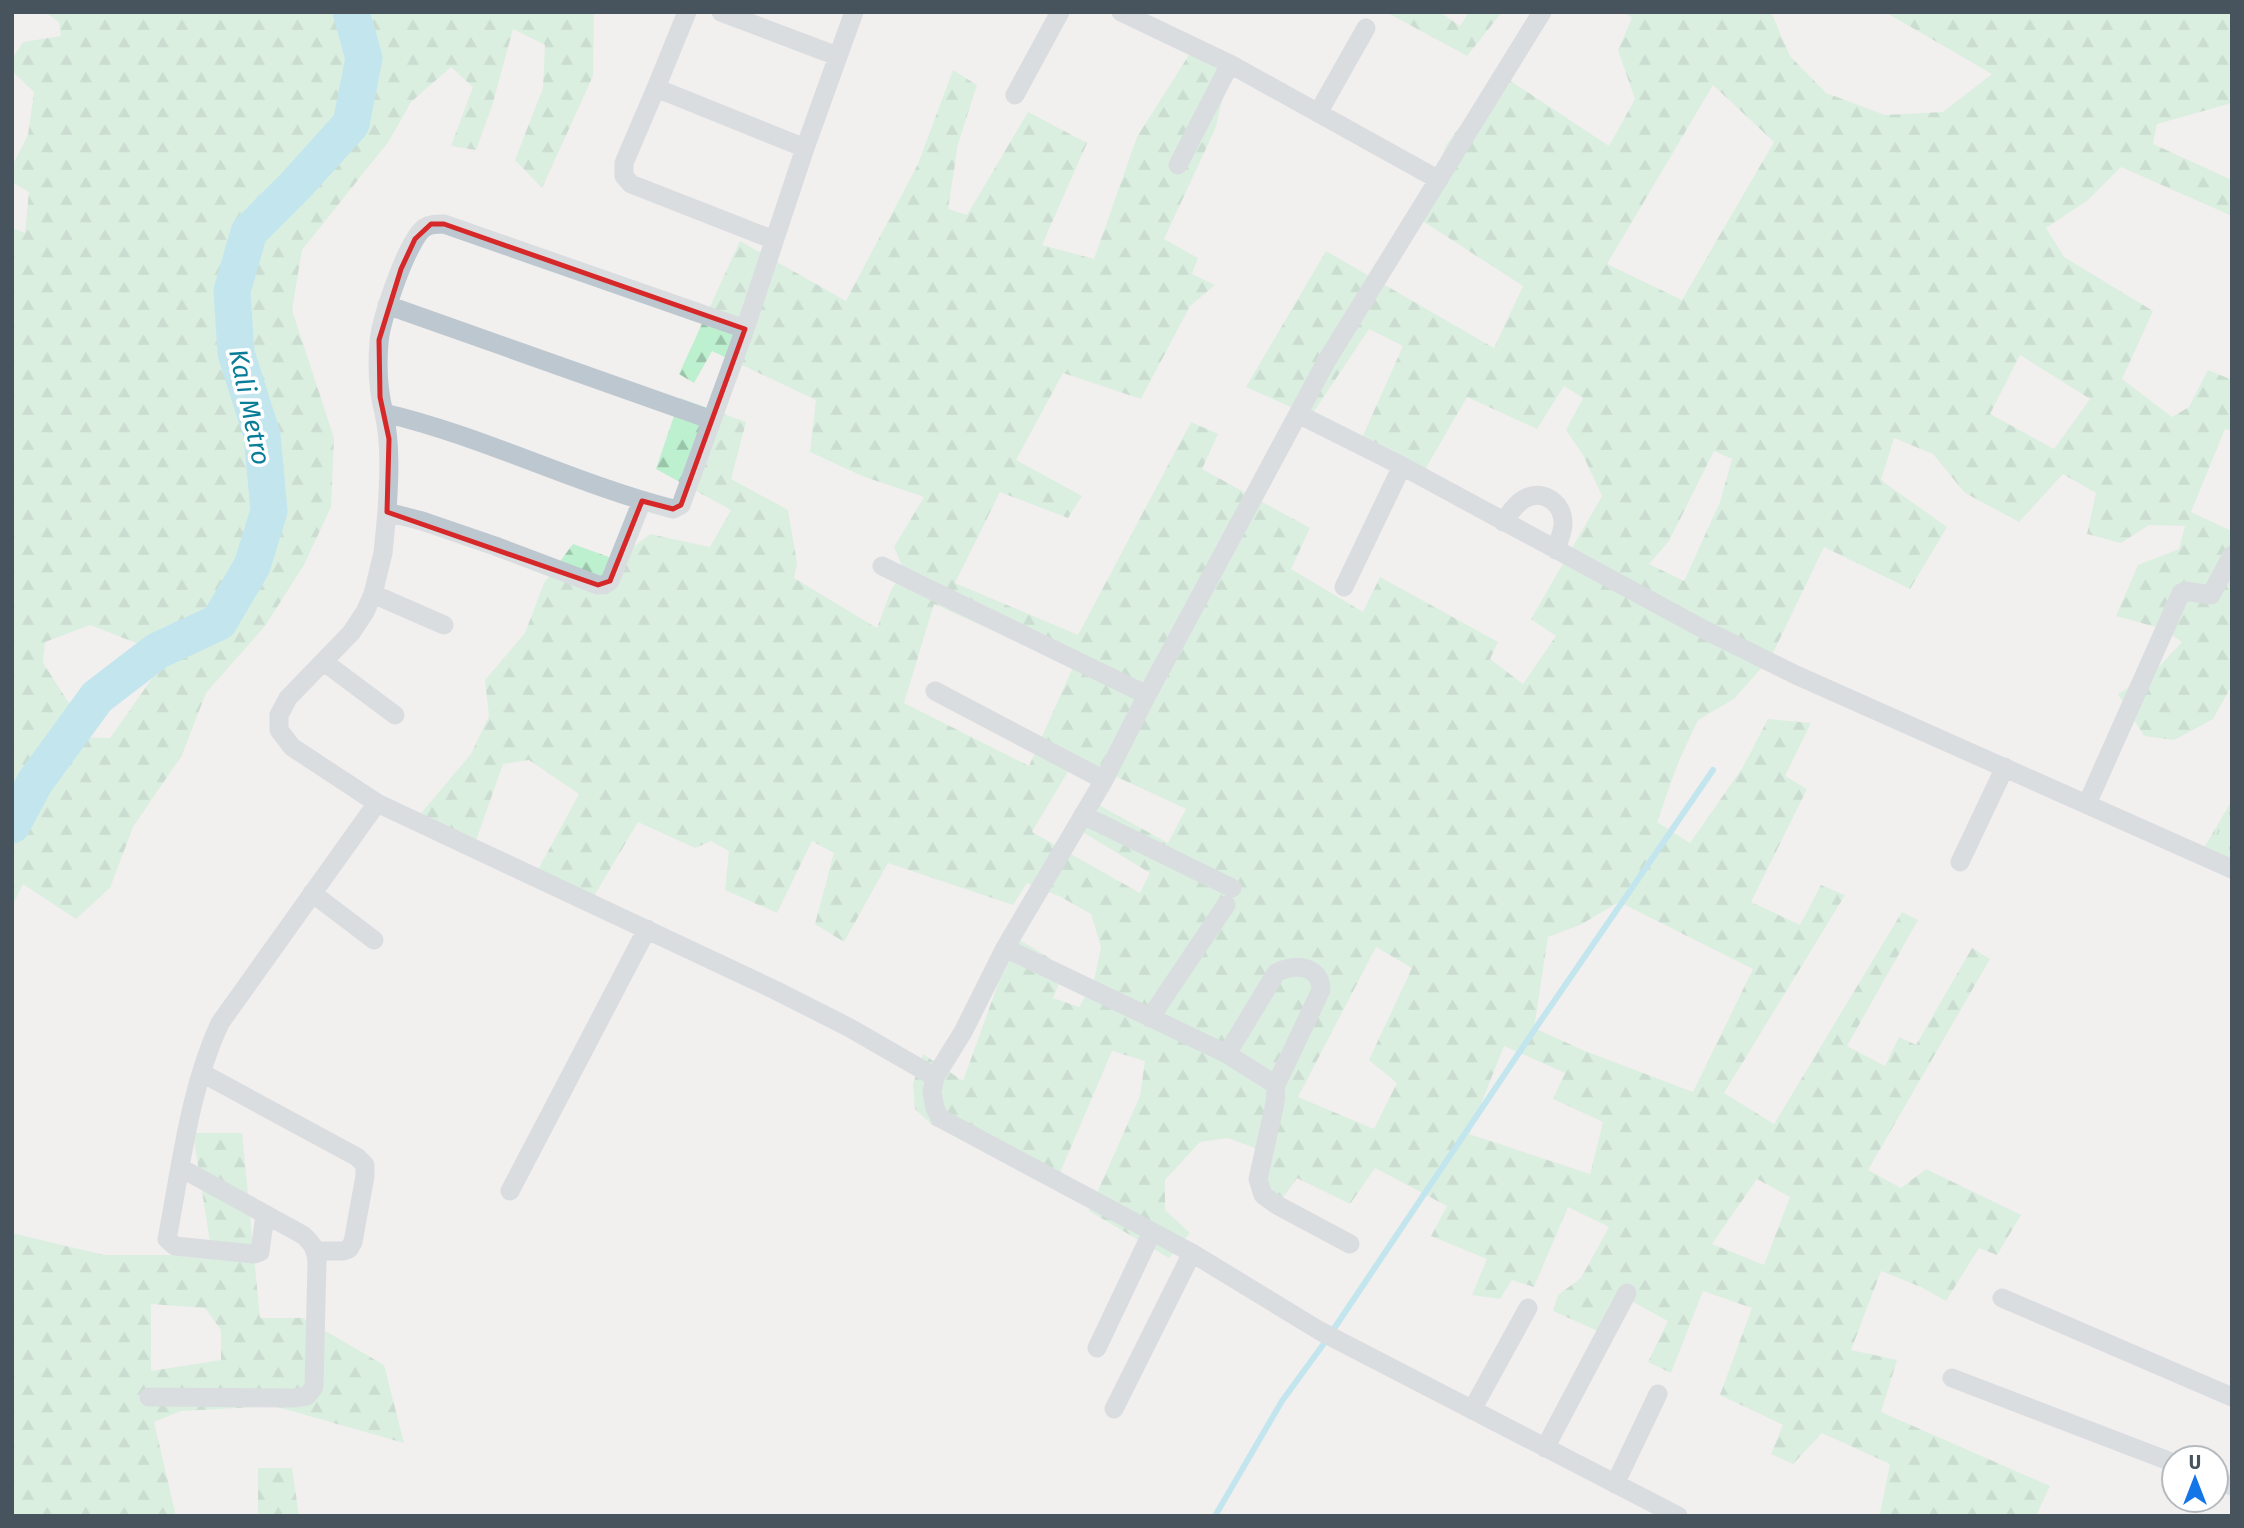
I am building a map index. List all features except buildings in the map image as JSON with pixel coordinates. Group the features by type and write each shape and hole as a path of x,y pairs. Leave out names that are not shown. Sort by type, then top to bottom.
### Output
{"street":[{"path":"687,12 624,163 624,176 631,184 774,240"},
{"path":"721,12 837,56"},
{"path":"384,413 411,419 482,443 642,501 673,509 681,505 745,329 805,148 854,12"},
{"path":"1015,95 1060,12"},
{"path":"1121,12 1230,64 1439,180"},
{"path":"1542,12 1327,360 1104,780 1004,948 963,1032 934,1077 932,1092 934,1108 940,1118 1192,1253 1320,1331 1678,1516"},
{"path":"1318,113 1366,28"},
{"path":"1178,165 1230,64"},
{"path":"656,88 805,148"},
{"path":"745,329 444,224 431,224 422,229 401,269 387,305 379,340 380,397 390,456 383,553 373,594 351,633 288,698 279,715 279,730 292,747 377,803 775,990 850,1028 934,1077"},
{"path":"387,305 712,420"},
{"path":"1298,414 1402,466 1503,522 1796,675 2232,869"},
{"path":"1344,587 1402,466"},
{"path":"1503,522 1524,498 1535,495 1547,497 1557,503 1562,513 1563,525 1556,550"},
{"path":"387,512 422,520 597,585 604,585 610,581 642,501"},
{"path":"2087,804 2183,592 2211,595 2232,555"},
{"path":"882,566 1147,695"},
{"path":"373,594 444,625"},
{"path":"324,662 395,715"},
{"path":"935,691 1104,780"},
{"path":"1960,862 2005,767"},
{"path":"265,1214 262,1246 260,1252 254,1254 175,1246 166,1239 202,1073 220,1023 377,803"},
{"path":"1083,815 1229,897 1150,1018"},
{"path":"312,894 374,940"},
{"path":"510,1191 647,929"},
{"path":"1004,948 1227,1054 1276,1085"},
{"path":"1227,1054 1276,973 1285,968 1307,968 1314,971 1320,979 1321,990 1276,1085 1275,1103 1258,1179 1263,1195 1277,1205 1350,1244"},
{"path":"202,1073 357,1157 365,1165 353,1242 349,1249 343,1251 316,1251"},
{"path":"149,1397 293,1398 307,1396 312,1392 315,1376 316,1251 311,1242 303,1235 180,1168"},
{"path":"1097,1348 1152,1232"},
{"path":"1114,1409 1192,1253"},
{"path":"1545,1448 1627,1293"},
{"path":"2002,1298 2232,1397"},
{"path":"1472,1410 1528,1308"},
{"path":"1952,1378 2160,1459"},
{"path":"1615,1484 1658,1394"}],"highlighted area":[{"path":"431,224 444,224 745,329 681,505 673,509 642,501 610,581 598,585 387,512 389,439 380,397 379,340 401,269 415,239"}],"green space":[{"path":"45,12 594,12 593,76 542,188 515,160 543,88 545,45 513,29 492,106 476,150 451,146 473,87 451,67 411,102 389,141 302,250 292,310 334,438 331,507 304,565 265,626 206,693 182,755 133,827 110,888 76,919 23,884 12,907 12,228 25,233 29,192 12,182 12,166 28,135 34,92 12,71 12,59 23,42 61,36 59,22","holes":["90,625 157,651 178,642 110,738 69,737 80,720 43,663 45,642"]},
{"path":"1386,12 1440,12 1460,26 1469,12 1502,12 1467,56"},
{"path":"1625,12 1771,12 1790,56 1826,93 1885,115 1943,112 1992,74 1885,12 2232,12 2232,103 2157,124 2153,144 2232,180 2232,216 2121,167 2088,200 2046,228 2064,257 2153,311 2122,379 2172,417 2189,407 2208,370 2232,380 2232,431 2225,429 2191,512 2232,531 2232,685 2213,719 2174,740 2144,736 2118,694 2155,671 2182,642 2163,629 2116,616 2138,565 2179,549 2185,526 2149,525 2121,543 2087,534 2096,493 2063,474 2019,522 1965,493 1933,454 1894,438 1881,480 1947,527 1910,589 1824,547 1771,657 1734,699 1698,720 1678,763 1657,822 1690,843 1743,767 1768,719 1811,723 1785,776 1807,789 1751,902 1800,925 1821,885 1845,895 1724,1093 1774,1124 1902,912 1918,920 1847,1046 1885,1066 1899,1037 1916,1045 1972,948 1990,959 1868,1170 1901,1188 1926,1169 2021,1215 1997,1255 1979,1248 1946,1301 1921,1287 1881,1271 1851,1350 1897,1360 1881,1412 2050,1486 2036,1516 1880,1514 1890,1464 1822,1433 1793,1464 1771,1454 1783,1425 1720,1395 1752,1308 1703,1291 1671,1373 1648,1362 1668,1321 1622,1296 1600,1332 1553,1311 1558,1295 1581,1278 1609,1227 1568,1207 1534,1287 1512,1280 1500,1299 1472,1295 1487,1259 1431,1236 1447,1206 1375,1168 1350,1204 1297,1178 1282,1199 1256,1188 1268,1153 1228,1138 1200,1142 1165,1180 1165,1210 1190,1233 1169,1258 1089,1211 1140,1096 1145,1061 1112,1051 1053,1189 931,1124 915,1109 913,1084 923,1054 963,1081 998,984 1020,940 1051,959 1061,979 1053,998 1079,1007 1094,981 1101,947 1091,914 1061,897 1027,883 1013,905 888,863 844,942 815,924 834,853 812,841 777,913 725,890 729,851 711,841 695,848 638,822 588,906 533,879 579,794 529,760 503,764 473,849 412,824 471,754 489,716 485,680 525,633 544,583 573,544 617,560 650,534 710,547 731,510 656,469 680,398 746,422 731,479 788,510 797,563 794,578 877,628 891,590 904,570 894,547 924,497 862,476 810,452 816,400 712,351 694,383 679,374 740,241 846,301 918,164 953,70 977,85 958,144 948,209 967,215 1028,112 1087,143 1042,245 1094,259 1137,137 1194,47 1230,64 1216,127 1164,239 1198,258 1192,274 1215,285 1190,306 1141,399 1063,373 1016,460 1082,496 1068,518 1000,492 955,583 1078,635 1191,422 1218,434 1202,469 1310,528 1291,569 1363,612 1380,577 1498,642 1490,659 1523,684 1556,636 1531,619 1602,496 1583,455 1566,430 1583,398 1564,386 1537,429 1467,397 1423,473 1361,440 1403,346 1369,329 1311,416 1246,387 1326,251 1494,348 1523,286 1421,220 1446,145 1500,74 1609,146 1635,99 1618,50 1632,18","holes":["1713,85 1774,142 1682,300 1607,264","2020,355 2090,399 2054,449 1990,414","1714,451 1732,459 1720,502 1684,581 1649,564 1669,541","934,604 1073,667 1029,766 904,703","1076,758 1186,809 1168,843 1084,797 1071,825 1150,873 1140,893 1032,832","1619,902 1753,969 1693,1092 1585,1051 1534,1028 1548,937 1580,925","1376,947 1412,968 1369,1060 1397,1083 1374,1129 1298,1097","1504,1046 1565,1073 1553,1099 1603,1122 1590,1174 1469,1134","1757,1179 1790,1197 1764,1265 1712,1244"]},
{"path":"2232,800 2232,868 2201,853"},
{"path":"193,1133 242,1133 260,1318 303,1318 384,1365 404,1443 274,1406 181,1411 154,1422 176,1516 12,1516 12,1233 104,1255 212,1255","holes":["151,1304 205,1308 221,1330 221,1360 151,1371"]},
{"path":"258,1468 292,1468 299,1516 258,1516"}],"waterway":[{"name":"Kali Metro","path":"12,825 35,782 97,697 157,651 219,622 252,566 269,511 262,435 236,353 232,291 249,232 351,124 364,58 351,12"},
{"path":"1215,1516 1282,1401 1325,1342 1713,770"}]}
